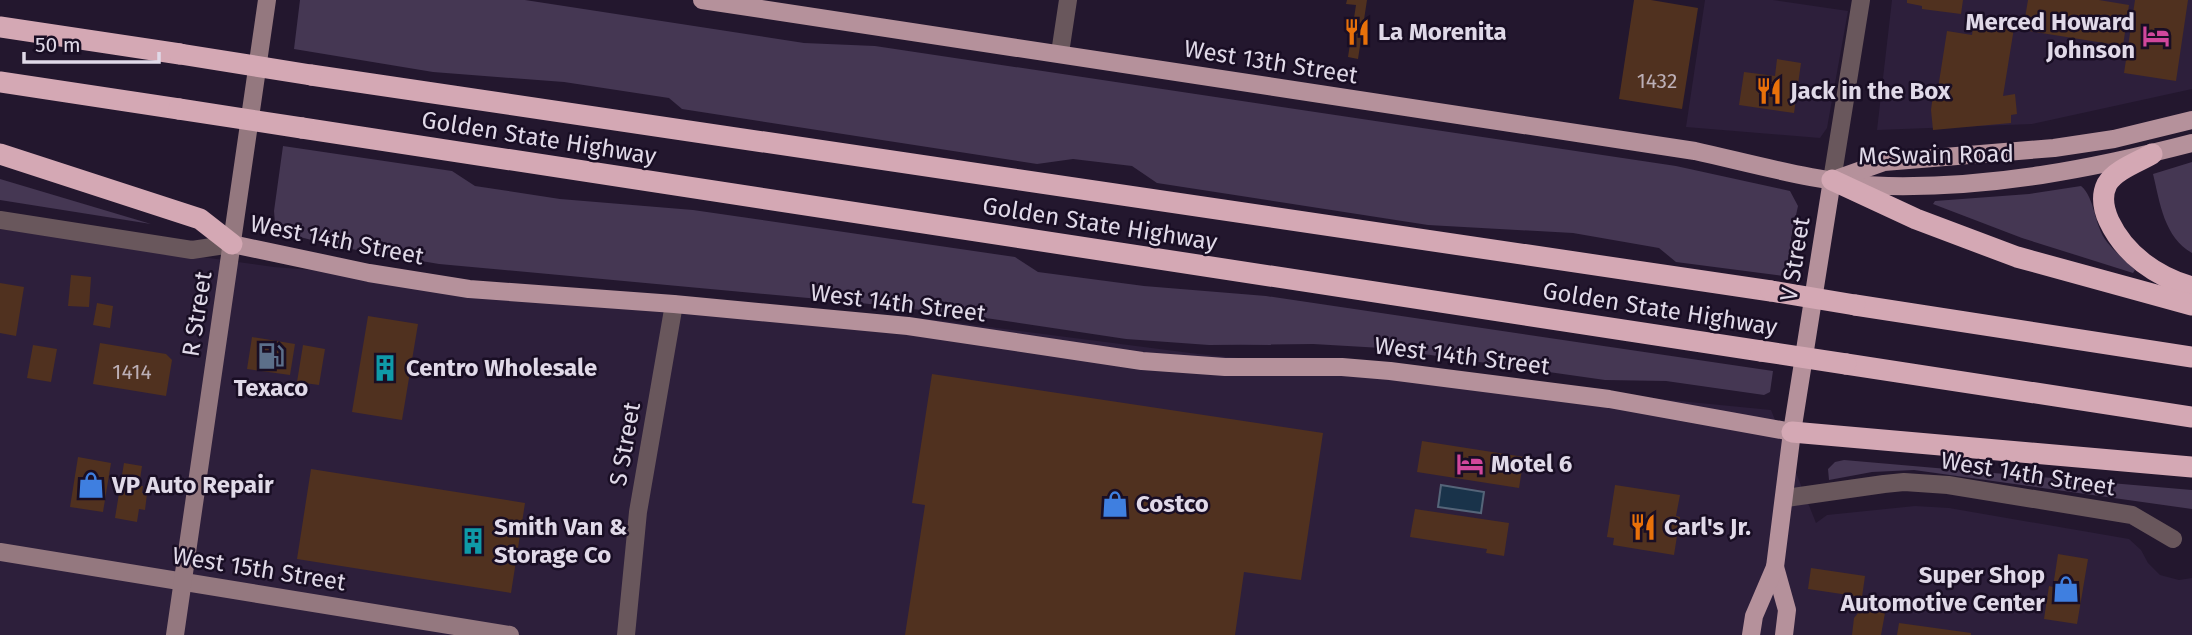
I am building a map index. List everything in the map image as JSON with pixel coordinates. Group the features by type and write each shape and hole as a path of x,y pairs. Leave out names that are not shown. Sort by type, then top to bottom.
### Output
{"highway":[{"name":"Golden State Highway","path":"0,27 1771,290 2192,357"},
{"name":"Golden State Highway","path":"0,82 2192,417"},
{"path":"0,154 200,219 232,244"},
{"path":"2152,154 2116,174 2107,185 2104,211 2130,252 2152,270 2192,287"},
{"path":"1832,180 1916,219 2017,257 2192,305"},
{"path":"1784,431 2192,467"}],"main road":[{"name":"West 13th Street","path":"702,0 1695,151 1832,180"},
{"name":"McSwain Road","path":"1832,180 1884,162 2054,148 2114,139 2192,120"},
{"name":"McSwain Road","path":"1832,180 1887,186 2021,179 2081,170 2192,144"},
{"name":"V Street","path":"1751,635 1754,616 1775,567 1786,498 1784,431 1832,180"},
{"name":"West 14th Street","path":"232,244 369,273 469,289 674,304 908,326 1142,361 1225,367 1342,367 1411,373 1609,399 1784,431"},
{"name":"V Street","path":"1775,567 1787,610 1784,635"}],"street":[{"name":"R Street","path":"175,635 267,0"},
{"path":"1060,53 1068,0"},
{"name":"V Street","path":"1832,180 1861,0"},
{"name":"West 14th Street","path":"0,220 192,250 232,244"},
{"name":"S Street","path":"625,635 638,512 674,304"},
{"name":"West 14th Street","path":"1786,498 1904,482 1948,485 2132,515 2173,539"},
{"name":"West 15th Street","path":"0,552 510,635"}],"shaded area":[{"path":"300,0 525,0 804,43 875,46 1676,166 1790,191 1798,206 1791,238 1794,261 1791,277 1676,262 1659,248 1573,233 1428,225 1157,183 1132,166 1073,159 1037,164 682,109 669,98 564,82 433,72 294,49"},
{"path":"1705,0 1773,0 1848,11 1827,128 1820,138 1686,127"},
{"path":"1892,0 2192,0 2192,89 2032,124 1877,130"},
{"path":"283,146 452,171 475,186 560,199 693,210 1015,257 1038,272 1144,286 1266,296 1773,371 1770,392 1764,395 1666,381 1605,380 1382,348 1313,344 1209,345 1126,339 972,316 852,302 439,264 339,247 296,236 275,223 274,211"},
{"path":"2192,162 2192,253 2169,229 2153,174"},
{"path":"0,179 151,224 0,200"},
{"path":"2081,186 2089,197 2099,228 2107,242 2135,270 2133,273 2022,238 1933,204 1935,201 2029,194"},
{"path":"0,229 274,267 928,319 1198,354 1771,410 1816,523 1827,515 1915,506 1949,508 2129,539 2160,575 2179,580 2192,578 2192,635 0,635"},
{"path":"1844,460 2192,490 2192,509 1914,470 1872,472 1829,480 1828,469 1835,462"}],"water":[{"path":"1441,485 1484,492 1481,513 1438,507"}],"building":[{"name":"La Morenita","path":"1347,0 1367,0 1358,59 1348,57 1356,5 1346,4"},
{"path":"1634,0 1651,0 1698,8 1682,109 1619,99"},
{"path":"1907,0 1963,0 1961,14 1922,9 1922,6 1907,3"},
{"path":"2028,0 2099,0 2129,5 2123,46 2023,30"},
{"name":"Merced Howard Johnson","path":"2135,0 2188,0 2176,81 2124,73"},
{"path":"1974,21 2014,28 2003,96 2015,94 2017,114 2011,115 2011,123 1933,130 1933,95 1937,95 1947,31 1972,35"},
{"name":"Jack in the Box","path":"1777,59 1801,63 1794,113 1739,105 1744,72 1775,76"},
{"path":"71,275 91,277 89,307 68,306"},
{"path":"0,283 24,287 16,336 0,333"},
{"path":"97,303 113,306 110,328 93,325"},
{"name":"Centro Wholesale","path":"368,316 418,324 402,420 352,412"},
{"name":"Texaco","path":"252,337 295,344 290,375 247,369"},
{"path":"100,343 166,354 172,360 166,396 93,384"},
{"path":"33,345 57,349 51,382 27,378"},
{"path":"303,345 325,349 319,385 297,382"},
{"name":"Costco","path":"932,374 1323,433 1301,580 1244,572 1235,635 905,635 925,505 912,503"},
{"name":"Motel 6","path":"1422,441 1524,457 1519,488 1417,472"},
{"name":"VP Auto Repair","path":"78,457 111,463 103,512 70,507"},
{"path":"124,463 142,466 139,486 143,486 142,493 147,494 145,510 139,509 137,522 115,518"},
{"path":"311,469 525,503 511,593 297,559"},
{"name":"Carl's Jr.","path":"1615,485 1680,495 1676,516 1680,517 1674,555 1613,545 1614,538 1607,537"},
{"name":"Motel 6","path":"1415,509 1509,523 1504,556 1486,553 1487,549 1410,537"},
{"name":"Super Shop Automotive Center","path":"2058,554 2088,559 2077,624 2044,619"},
{"path":"1811,568 1865,576 1862,597 1808,589"},
{"path":"1865,610 1885,613 1881,635 1852,635 1854,618"},
{"path":"1899,623 1971,633 1971,635 1897,635"}],"place":[{"name":"La Morenita","path":"1357,32"},
{"name":"Merced Howard Johnson","path":"2156,36"},
{"name":"Jack in the Box","path":"1769,91"},
{"name":"Texaco","path":"271,356"},
{"name":"Centro Wholesale","path":"385,368"},
{"name":"Motel 6","path":"1470,464"},
{"name":"VP Auto Repair","path":"91,485"},
{"name":"Costco","path":"1115,504"},
{"name":"Carl's Jr.","path":"1643,527"},
{"name":"Smith Van & Storage Co","path":"473,541"},
{"name":"Super Shop Automotive Center","path":"2066,589"}]}
